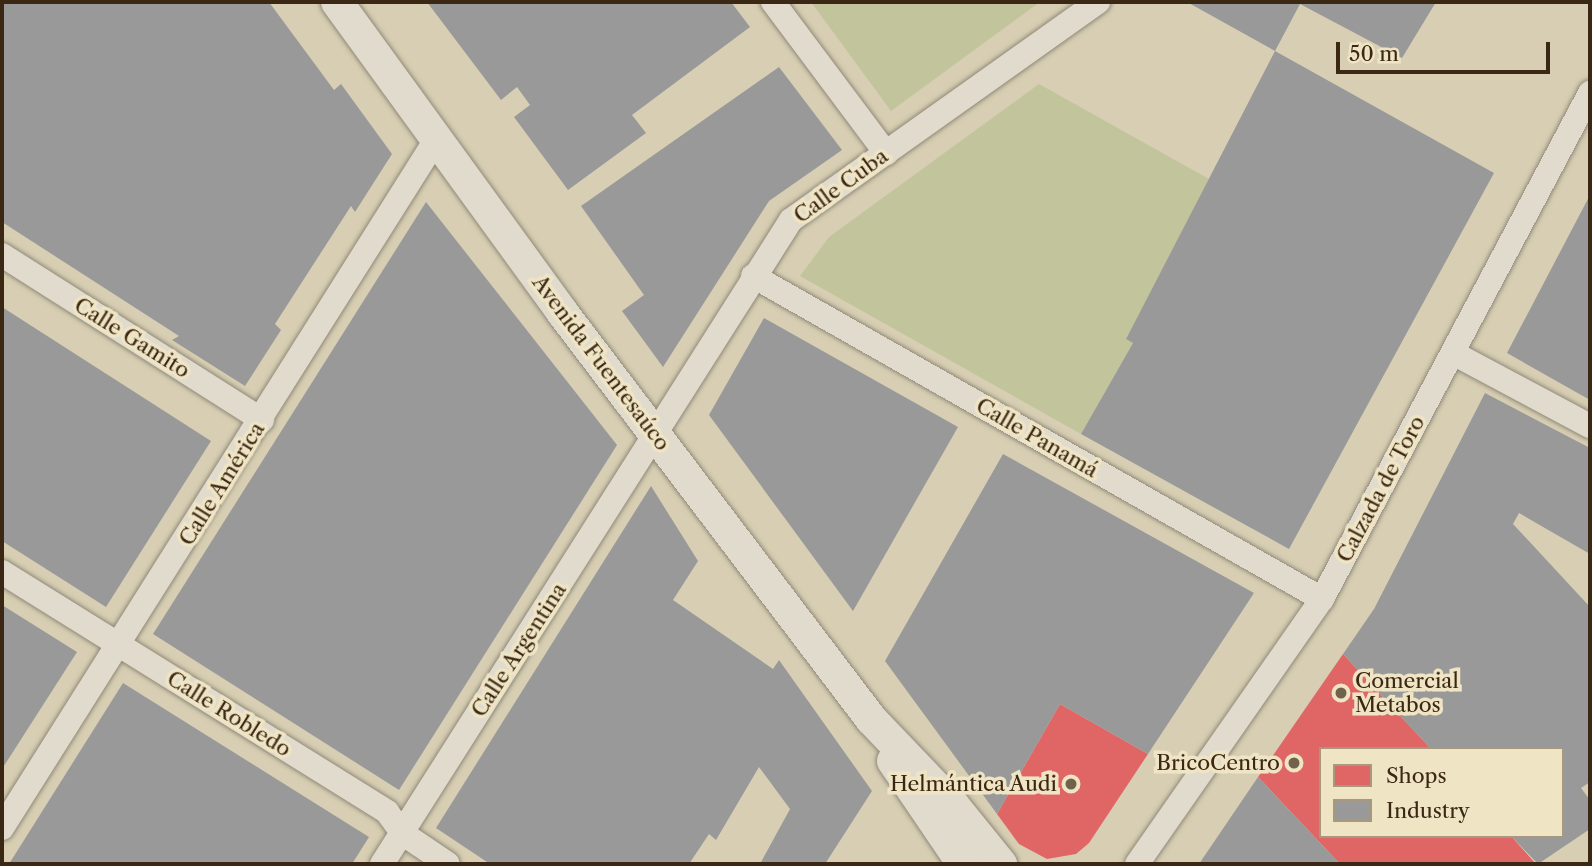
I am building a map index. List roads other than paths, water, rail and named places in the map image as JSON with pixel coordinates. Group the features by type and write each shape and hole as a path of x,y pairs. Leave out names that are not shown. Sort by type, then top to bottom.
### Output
{"street":[{"name":"Avenida Fuentesaúco","path":"337,2 656,437 871,719 954,806 1001,864"},
{"path":"773,2 886,153"},
{"name":"Calle Cuba","path":"656,437 753,276 791,220 1098,2"},
{"name":"Calzada de Toro","path":"1137,864 1322,599 1590,93"},
{"name":"Calle América","path":"2,828 119,647 437,138"},
{"name":"Calle Gamito","path":"2,255 262,420"},
{"name":"Calle Panamá","path":"753,276 1322,599"},
{"path":"1453,353 1590,426"},
{"name":"Calle Argentina","path":"382,864 656,437"},
{"name":"Calle Robledo","path":"2,572 387,812 402,833 449,864"},
{"name":"Avenida Fuentesaúco","path":"871,719 904,782 963,864"}],"place":[{"name":"Comercial Metabos","path":"1341,693"},
{"name":"BricoCentro","path":"1294,763"},
{"name":"Helmántica Audi","path":"1071,784"}]}
